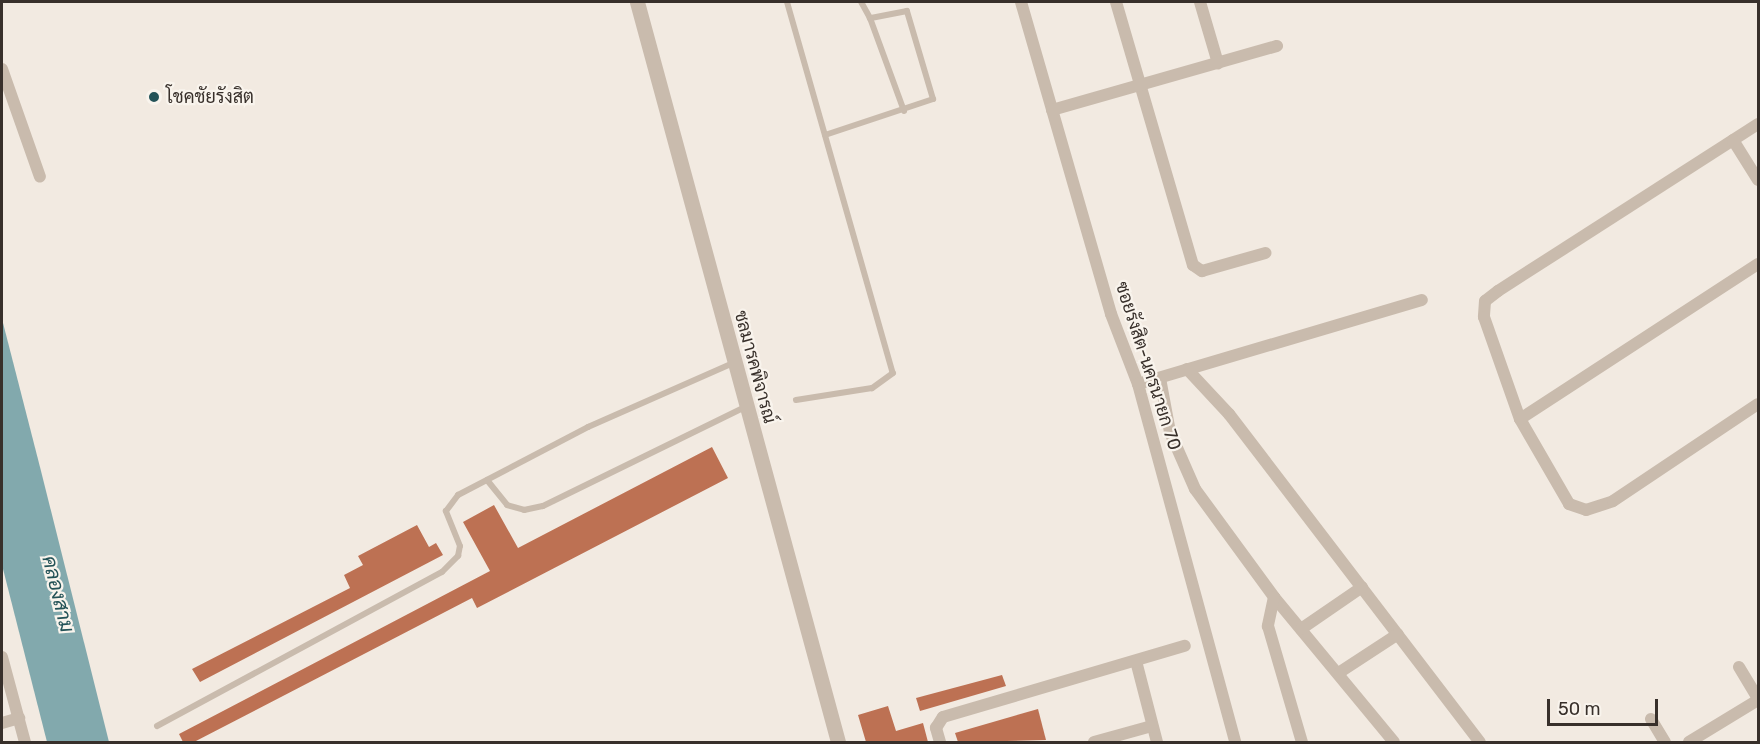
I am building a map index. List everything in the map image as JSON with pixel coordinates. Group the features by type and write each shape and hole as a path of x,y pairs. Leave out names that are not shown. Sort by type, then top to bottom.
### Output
{"street":[{"name":"ชลมารคพิจารณ์","path":"637,2 733,363 838,742"},
{"name":"ซอยรังสิต-นครนายก 70","path":"1021,2 1111,314 1138,384 1235,742"},
{"path":"1116,2 1138,86 1193,265 1202,271 1265,253"},
{"path":"1200,2 1218,63"},
{"path":"1052,110 1277,46"},
{"path":"2,69 40,177"},
{"path":"1758,124 1485,301 1484,317 1520,419 1569,504 1586,510 1613,501 1758,404"},
{"path":"1733,140 1758,180"},
{"path":"1520,419 1758,264"},
{"path":"1138,384 1422,300"},
{"path":"1187,369 1229,414 1480,742"},
{"path":"1160,378 1170,432 1190,480 1274,597 1340,672 1394,742"},
{"path":"1301,629 1362,587"},
{"path":"1274,597 1268,626 1302,742"},
{"path":"1340,672 1398,634"},
{"path":"940,742 936,728 944,717 1185,646"},
{"path":"2,657 25,742"},
{"path":"1136,661 1156,742"},
{"path":"1689,742 1758,700 1739,667"},
{"path":"2,723 19,718"},
{"path":"1651,719 1665,742"},
{"path":"1094,742 1152,726"}],"lane":[{"path":"787,2 893,374 872,388 796,400"},
{"path":"861,2 870,18 904,111"},
{"path":"825,135 904,111 933,99 907,11 870,18"},
{"path":"157,726 442,572 459,556 460,546 448,523 449,503 487,480 588,427 733,363"},
{"path":"487,480 507,505 524,510 543,506 746,407"}],"water":[{"name":"คลองสาม","path":"2,319 109,742 47,742 2,565"}],"building":[{"path":"712,447 728,478 477,608 472,598 194,742 183,742 179,734 490,571 463,522 494,505 518,548"},
{"path":"417,525 429,547 436,543 443,555 200,682 192,669 350,588 344,575 363,565 358,556"},
{"path":"1002,675 1006,686 920,711 916,698"},
{"path":"888,706 896,731 923,723 928,742 866,742 858,715"},
{"path":"1038,709 1046,740 958,742 955,733"}],"place":[{"name":"โชคชัยรังสิต","path":"154,97"}]}
